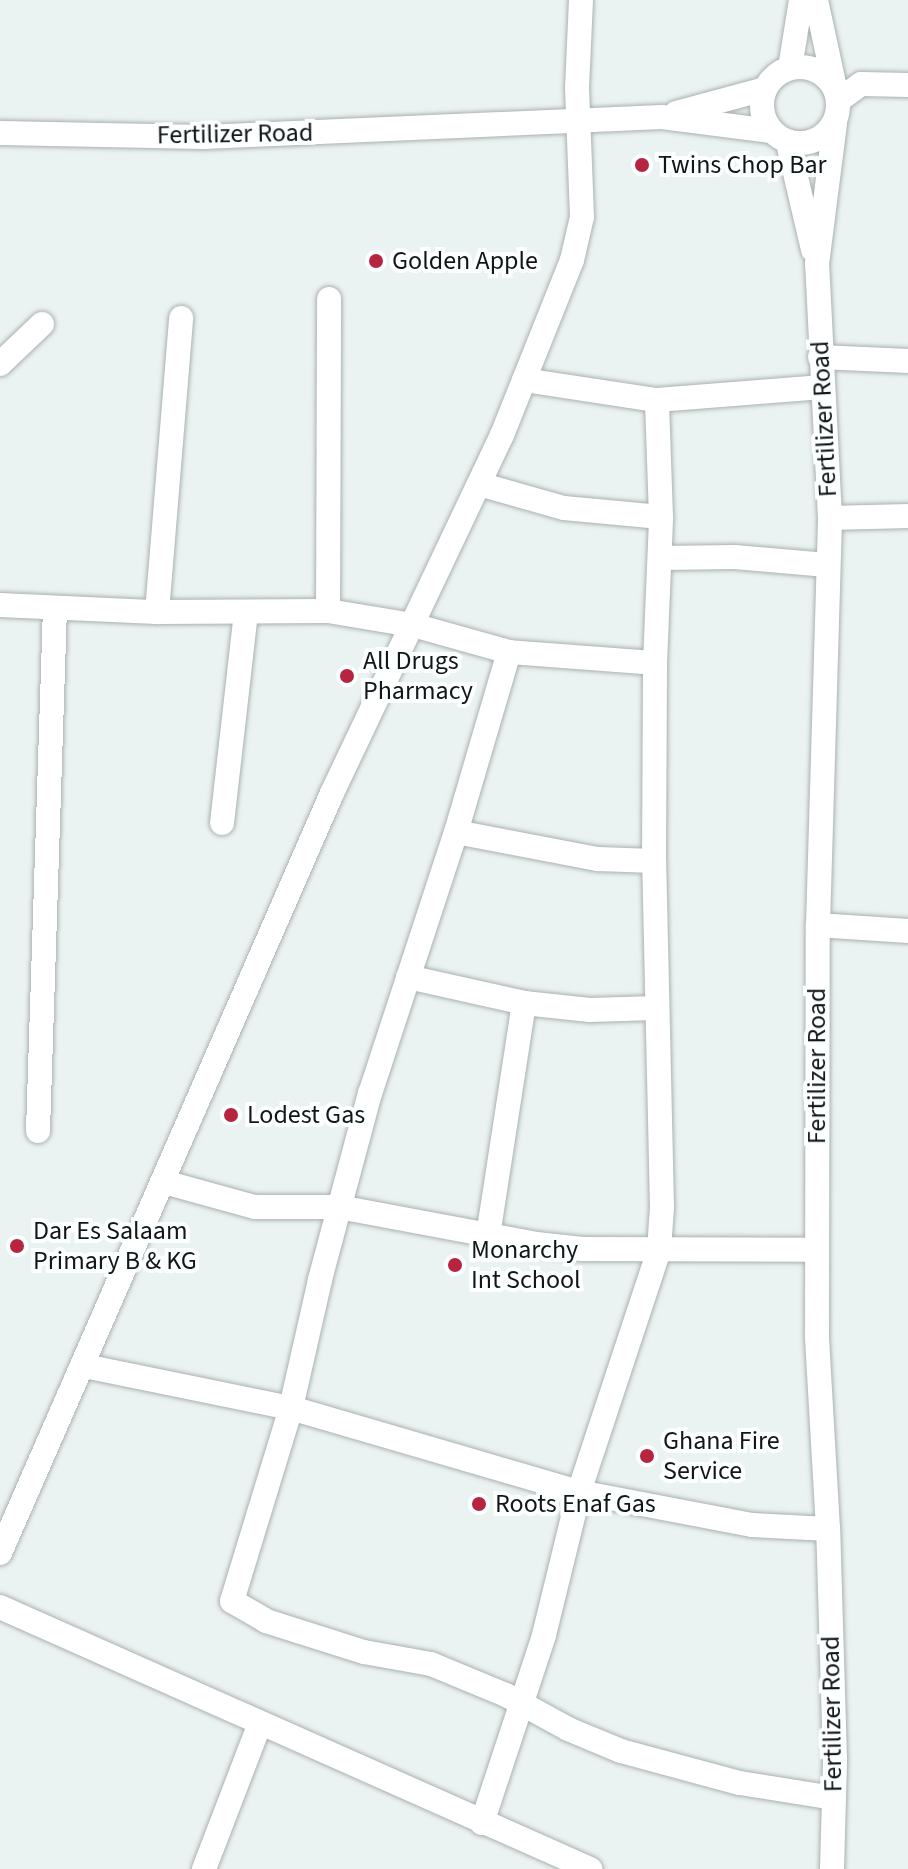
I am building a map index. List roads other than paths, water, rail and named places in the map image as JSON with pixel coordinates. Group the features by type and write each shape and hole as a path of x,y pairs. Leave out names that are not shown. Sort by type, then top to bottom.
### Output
{"street":[{"path":"0,1553 332,793 479,484 572,260 582,217 577,88 581,0"},
{"path":"790,68 801,0"},
{"name":"Fertilizer Road","path":"816,0 836,103 817,264 830,518 818,925 817,1336 828,1529 834,1798 832,1869"},
{"path":"836,103 824,74 808,67 790,68 771,80 761,104 780,137 815,141 836,103 861,84 908,85"},
{"name":"Fertilizer Road","path":"0,133 204,137 580,122 662,117 765,89"},
{"name":"Fertilizer Road","path":"662,117 780,137 817,264"},
{"path":"328,611 329,299"},
{"path":"157,612 181,318"},
{"path":"0,364 42,324"},
{"path":"820,357 908,361"},
{"path":"524,380 657,400 822,387"},
{"path":"482,1823 544,1635 579,1492 659,1250 662,1207 654,861 655,663 661,517 657,400"},
{"path":"479,484 564,508 661,517"},
{"path":"830,518 908,516"},
{"path":"660,558 735,557 827,565"},
{"path":"0,605 157,612 328,611 413,625 509,652 655,663"},
{"path":"38,1131 55,608"},
{"path":"222,823 246,613"},
{"path":"509,652 339,1207 291,1408 231,1594 235,1606 266,1621 364,1652 431,1664 520,1701 568,1729 621,1751 740,1783 834,1798"},
{"path":"456,832 598,859 654,861"},
{"path":"818,925 908,931"},
{"path":"408,977 524,1003 590,1010 656,1008"},
{"path":"488,1235 524,1003"},
{"path":"164,1182 255,1207 339,1207 583,1249 817,1250"},
{"path":"84,1366 291,1408 579,1492 752,1525 828,1529"},
{"path":"0,1607 590,1869"},
{"path":"204,1869 260,1723"}],"place":[{"name":"Twins Chop Bar","path":"642,165"},
{"name":"Golden Apple","path":"376,261"},
{"name":"All Drugs Pharmacy","path":"347,676"},
{"name":"Lodest Gas","path":"231,1115"},
{"name":"Dar Es Salaam Primary B & KG","path":"17,1246"},
{"name":"Monarchy Int School","path":"455,1265"},
{"name":"Ghana Fire Service","path":"647,1456"},
{"name":"Roots Enaf Gas","path":"479,1504"}]}
